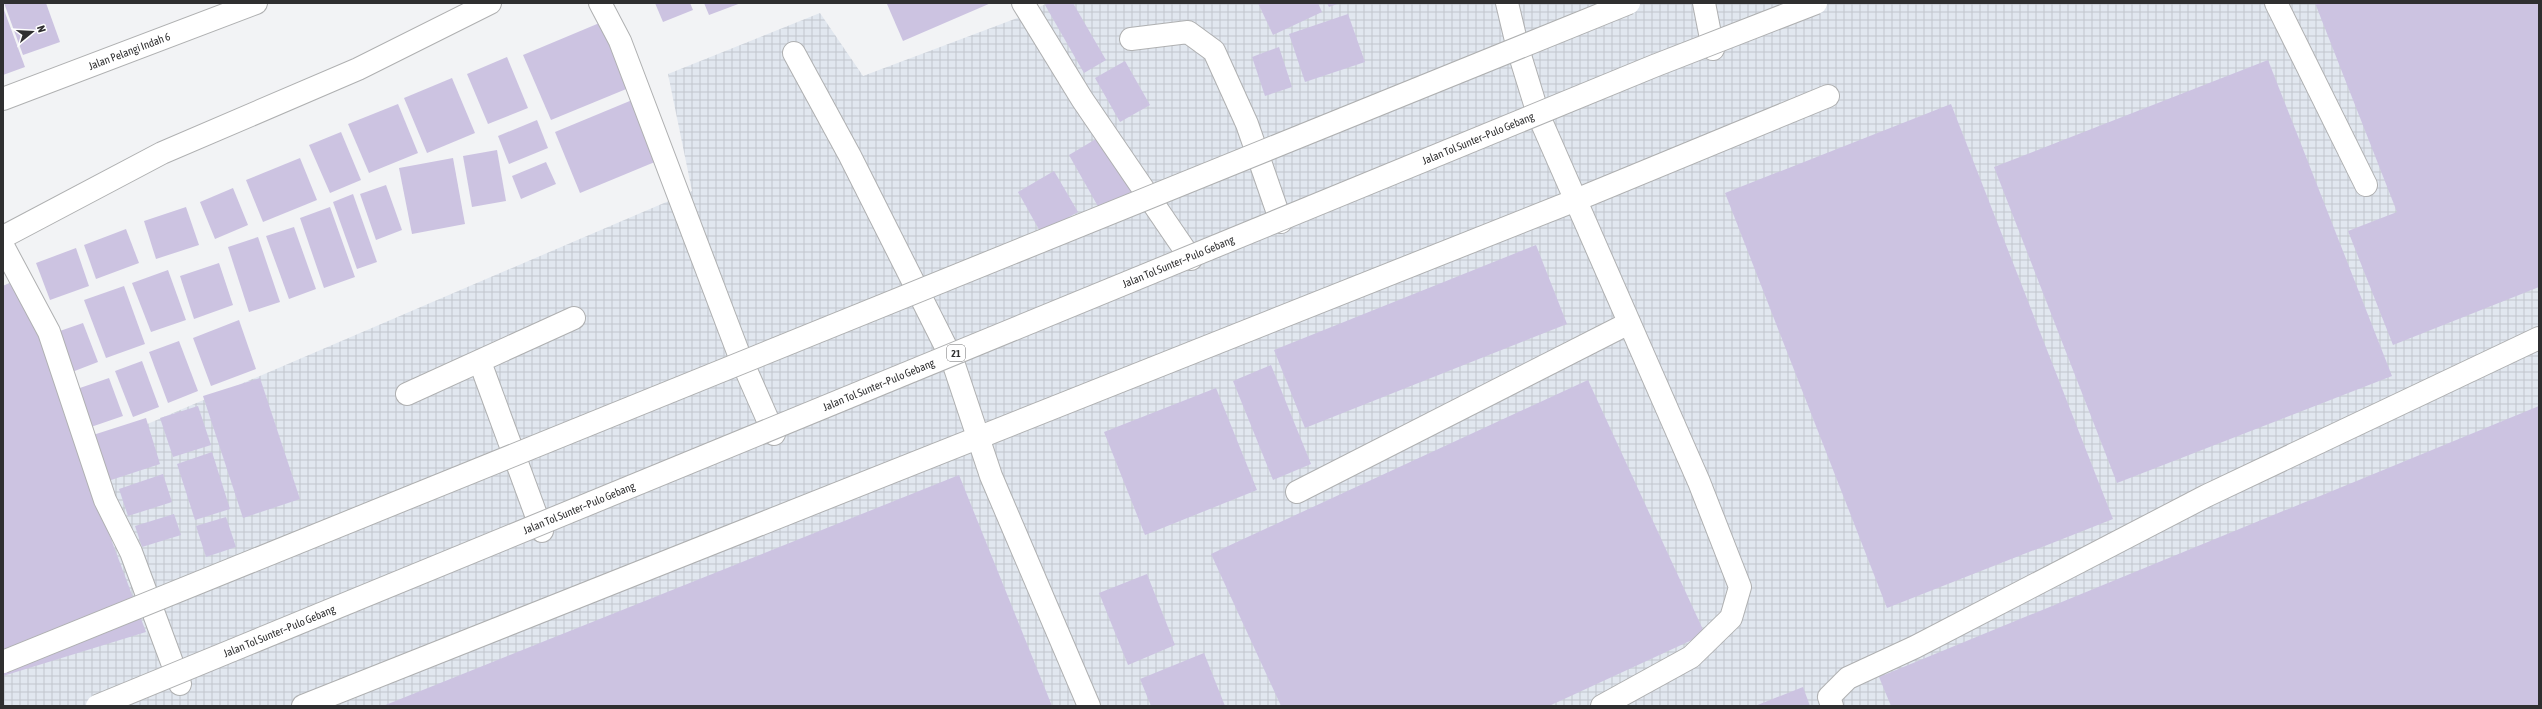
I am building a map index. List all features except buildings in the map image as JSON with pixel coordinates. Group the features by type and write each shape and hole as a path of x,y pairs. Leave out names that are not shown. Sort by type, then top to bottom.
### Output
{"main road":[{"name":"Jalan Pelangi Indah 6","path":"3,99 256,3"},
{"path":"3,237 162,153 358,69 490,3"},
{"path":"600,3 620,41 738,352 774,434"},
{"path":"1023,3 1082,99 1191,259"},
{"path":"1507,3 1518,49 1538,114 1699,482 1740,587 1731,618 1691,657 1602,706"},
{"path":"3,662 1629,3"},
{"path":"1704,3 1712,49"},
{"name":"Jalan Tol Sunter–Pulo Gebang","path":"97,706 1646,69 1816,3"},
{"path":"2276,3 2366,185"},
{"path":"1131,39 1188,32 1214,51 1246,124 1281,222"},
{"path":"794,53 850,156 952,359 991,476 1089,706"},
{"path":"303,706 1576,200 1828,96"},
{"path":"3,246 49,332 105,500 130,552 180,684"},
{"path":"407,394 574,318"},
{"path":"1297,492 1630,323"},
{"path":"1832,706 1829,697 1848,678 1915,647 2206,496 2539,338"},
{"path":"480,362 542,531"}],"shaded area":[{"path":"1047,3 2539,3 2539,706 3,706 3,286 15,280 89,449 692,191 668,74 820,13 863,76 1025,15"}]}
